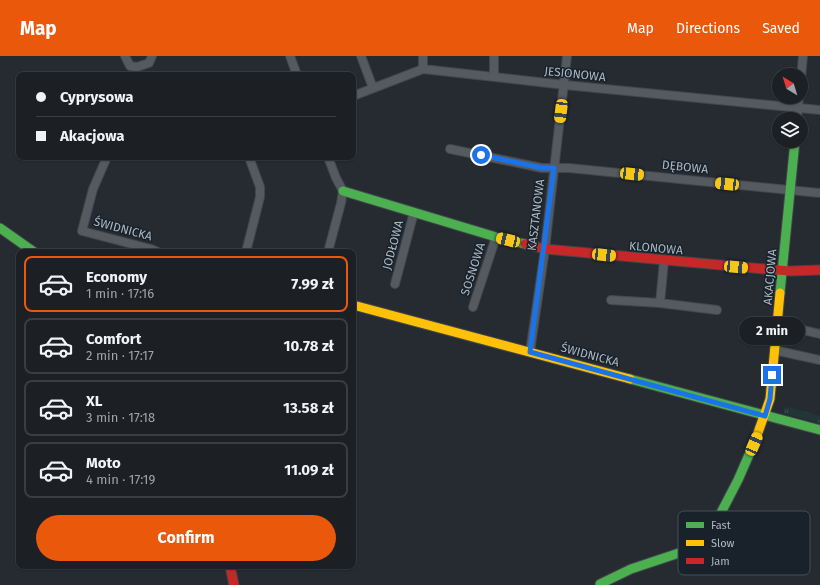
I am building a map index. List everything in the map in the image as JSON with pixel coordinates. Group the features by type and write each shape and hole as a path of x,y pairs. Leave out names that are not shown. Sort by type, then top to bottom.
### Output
{"street":[{"path":"125,56 130,66 137,67 143,66 149,62 152,56"},
{"path":"290,56 296,72"},
{"path":"362,56 372,88"},
{"path":"423,56 423,69"},
{"path":"494,56 494,77"},
{"name":"KASZTANOWA","path":"530,352 567,56"},
{"path":"802,68 803,56"},
{"name":"JESIONOWA","path":"356,95 423,69 564,85 820,110"},
{"path":"798,104 798,112"},
{"name":"AKACJOWA","path":"722,511 738,480 765,416 770,399 794,148"},
{"name":"DĘBOWA","path":"450,149 542,168 577,169 820,193"},
{"name":"ŚWIDNICKA","path":"106,160 93,190 82,231 151,249"},
{"path":"247,248 260,197 260,187 250,160"},
{"path":"329,160 343,191 329,249"},
{"name":"KLONOWA","path":"343,191 496,237 544,249 664,261 782,270 820,270"},
{"name":"JODŁOWA","path":"395,284 414,212"},
{"path":"0,228 30,249"},
{"name":"SOSNOWA","path":"473,307 496,237"},
{"path":"660,303 664,261"},
{"path":"611,300 660,303 717,310"},
{"name":"ŚWIDNICKA","path":"356,305 820,430"},
{"path":"777,324 820,334"},
{"path":"774,350 820,360"},
{"name":"AKACJOWA","path":"600,584 631,569 678,554"},
{"path":"231,569 234,585"}],"green space":[{"path":"788,407 820,416 820,423 784,413 785,408"}],"traffic: fast":[{"path":"780,293 794,148"},
{"path":"343,191 496,237 525,244"},
{"path":"0,228 30,249"},
{"path":"630,379 820,430"},
{"path":"722,511 738,480 755,441"},
{"path":"600,584 631,569 678,553"}],"traffic: slow":[{"path":"755,441 770,399 780,293"},
{"path":"356,306 630,379"}],"traffic: jam":[{"path":"525,244 545,249 765,269 790,271 820,270"},
{"path":"231,569 234,585"}],"route":[{"path":"481,155 542,168 554,168 530,352 765,416 770,399 772,375"}]}
